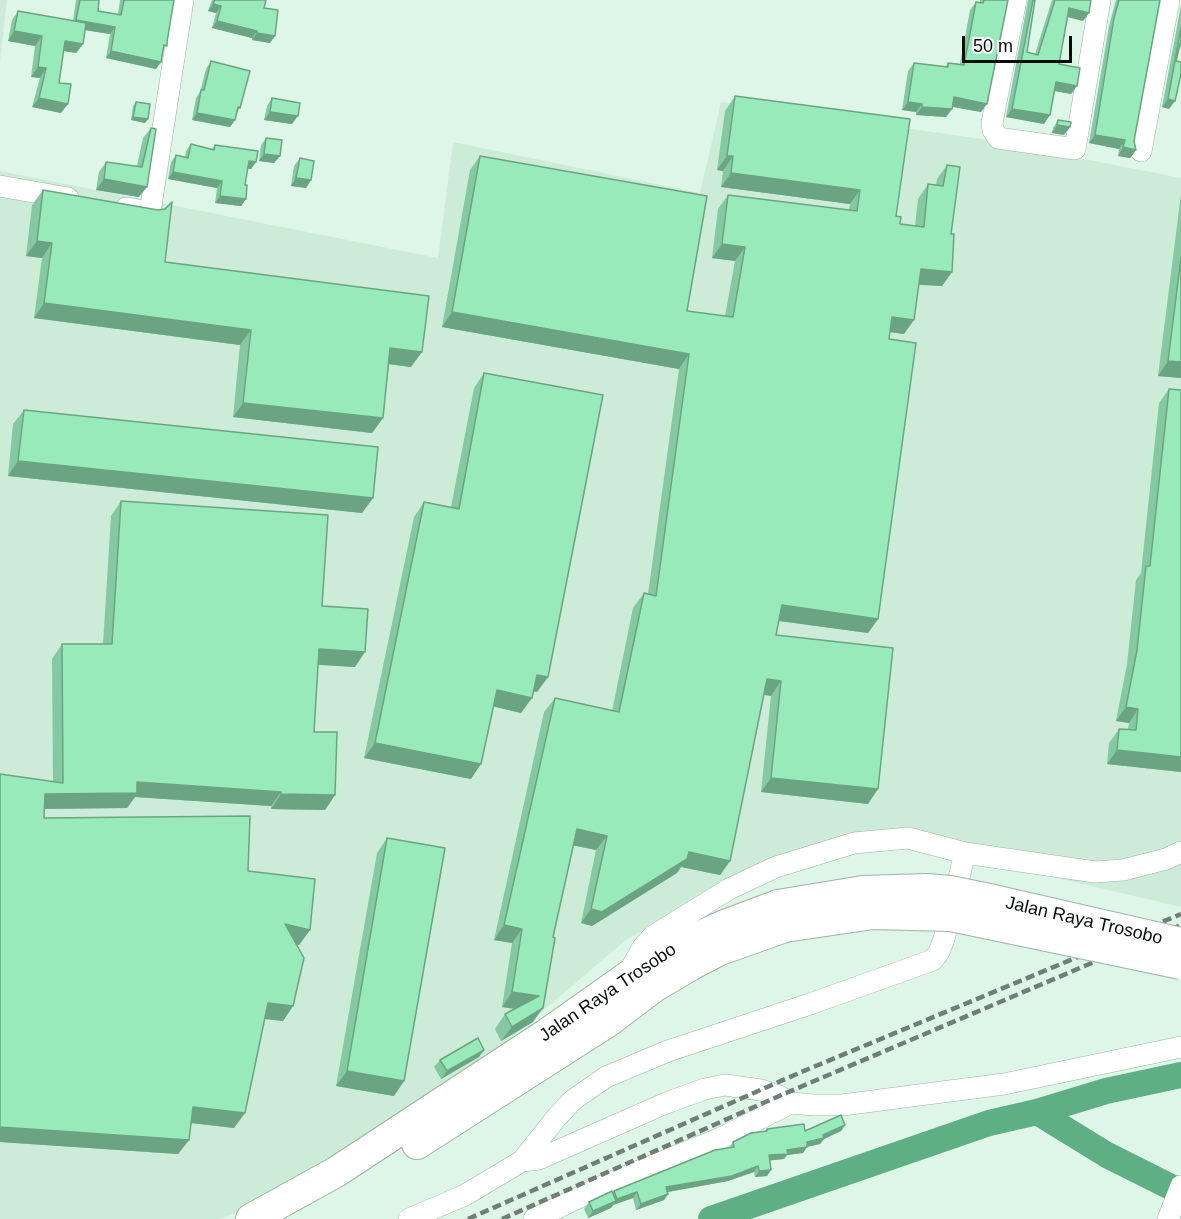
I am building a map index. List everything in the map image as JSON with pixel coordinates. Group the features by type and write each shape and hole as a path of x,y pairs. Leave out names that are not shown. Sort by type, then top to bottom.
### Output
{"highway":[{"name":"Jalan Raya Trosobo","path":"250,1219 336,1172 673,948 722,926 782,916 863,891 927,889 994,900 1181,943"},
{"name":"Jalan Raya Trosobo","path":"291,1219 394,1159 609,1021 654,987 782,916 873,914 951,916 1181,964"}],"street":[{"path":"0,186 150,212 183,0"},
{"path":"1016,0 992,123 995,135 998,138 1075,149 1100,0"},
{"path":"1141,151 1169,0"},
{"path":"626,978 643,947 653,936 729,890 776,867 854,843 908,838 964,853 1095,872 1123,870 1166,859 1181,852"},
{"path":"522,1161 573,1100 606,1077 668,1051 933,960 944,939 964,853"},
{"path":"409,1219 465,1195 522,1161 539,1158 666,1103 705,1089 725,1085 739,1086 779,1095 791,1103 842,1105 992,1085 1181,1047"},
{"path":"534,1219 607,1184 721,1138 791,1103"},
{"path":"1169,1216 1181,1186"}],"shaded area":[{"path":"0,0 7,0 0,62"},
{"path":"721,102 982,139 1181,178 1181,907 1002,865 902,832 732,880 627,939 456,1085 240,1211 220,1219 0,1219 0,171 438,258 453,142 700,193"}],"building":[{"path":"80,0 99,0 98,11 121,15 124,0 174,0 167,46 164,45 161,62 111,51 115,27 76,20"},
{"path":"215,0 266,0 264,8 278,10 275,36 217,21 221,6 213,4"},
{"path":"984,0 1008,0 987,104 954,97 952,109 922,107 922,104 908,102 914,63 948,67 948,63 964,65 976,2 983,3"},
{"path":"1033,0 1035,0 1027,52 1038,55 1055,0 1091,0 1089,13 1069,8 1059,64 1080,68 1077,86 1056,82 1050,115 1012,109"},
{"path":"1119,0 1160,0 1134,141 1136,150 1123,147 1125,140 1095,135"},
{"path":"18,11 86,23 83,44 65,41 59,83 71,84 68,104 39,98 46,68 38,67 42,36 14,31"},
{"path":"1181,28 1176,61 1181,62 1181,74 1175,101 1168,99"},
{"path":"211,61 250,71 235,120 197,113 201,90 204,90"},
{"path":"735,96 910,119 896,216 901,217 900,224 924,227 928,184 943,186 947,165 960,167 951,234 954,234 952,272 921,269 914,320 892,317 889,339 916,343 878,619 782,605 776,635 893,648 878,789 771,778 781,681 767,679 730,861 689,852 687,859 602,912 591,909 607,836 577,829 553,937 555,938 543,1008 512,1027 505,1014 539,996 512,992 522,929 504,925 555,698 619,712 644,593 656,596 689,354 452,312 480,156 707,196 687,311 733,317 745,247 722,244 728,195 857,211 860,190 731,173 733,156 727,156"},
{"path":"272,98 300,103 298,116 270,112"},
{"path":"136,102 150,104 148,119 133,117"},
{"path":"1058,120 1071,122 1070,127 1057,125"},
{"path":"151,128 156,129 147,187 104,179 106,162 142,167"},
{"path":"266,138 282,140 280,156 264,154"},
{"path":"191,144 214,150 215,145 258,151 256,162 249,161 245,185 247,185 246,199 220,196 222,181 173,172 176,155 188,158"},
{"path":"300,158 314,161 311,180 296,178"},
{"path":"43,190 158,210 165,209 172,202 165,262 429,296 422,352 390,348 383,418 243,403 251,330 44,303 52,243 37,241"},
{"path":"1181,258 1181,362 1168,361"},
{"path":"484,373 603,395 548,677 537,675 532,698 497,690 481,764 375,743 424,502 459,509"},
{"path":"1169,389 1181,390 1181,757 1117,750 1119,729 1136,730 1138,709 1126,707 1137,650 1146,566 1150,566"},
{"path":"24,410 378,447 373,498 18,461"},
{"path":"121,501 328,515 322,606 368,609 365,652 319,649 314,732 337,732 335,795 281,794 281,792 137,782 137,793 45,794 44,818 250,816 248,871 315,879 310,930 285,924 304,958 293,1006 268,1003 245,1113 193,1107 189,1140 0,1127 0,774 63,783 62,644 112,644"},
{"path":"387,838 445,848 404,1081 347,1071"},
{"path":"478,1038 484,1050 447,1071 440,1060"},
{"path":"841,1115 845,1125 823,1135 824,1138 807,1142 807,1147 787,1150 788,1154 769,1155 771,1170 759,1171 758,1166 732,1176 666,1187 668,1194 641,1204 637,1192 617,1199 614,1191 715,1150 734,1147 733,1142 751,1133 804,1124 805,1131"},
{"path":"612,1191 616,1201 593,1211 589,1202"}],"waterway":[{"path":"1037,1112 1106,1091 1181,1075"},
{"path":"711,1219 989,1123 1037,1112 1107,1155 1181,1192"}],"railway":[{"path":"468,1219 799,1073 1181,914"},
{"path":"502,1219 779,1096 1181,925"}]}
